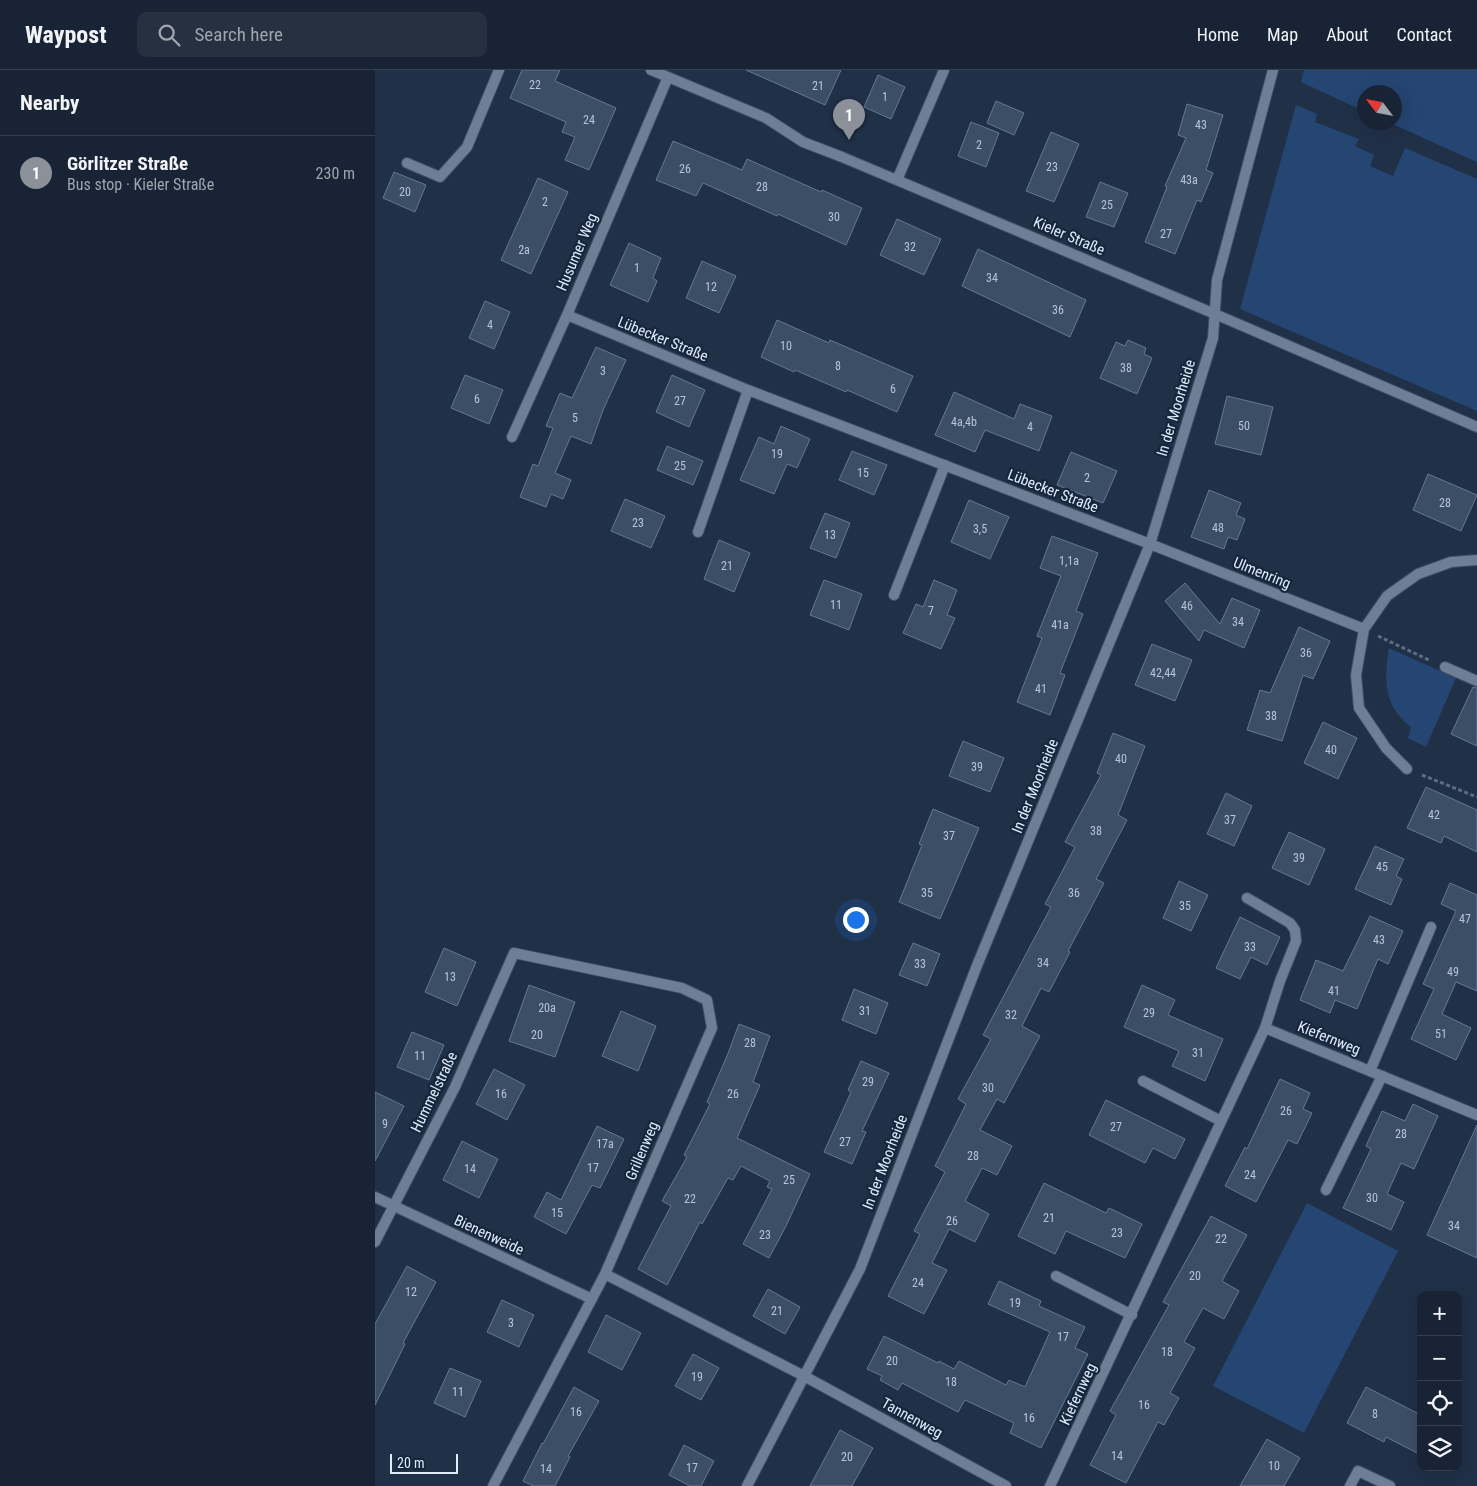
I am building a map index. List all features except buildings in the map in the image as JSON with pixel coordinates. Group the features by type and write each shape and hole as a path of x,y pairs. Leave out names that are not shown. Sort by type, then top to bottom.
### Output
{"street":[{"path":"407,162 440,177 467,147 499,70"},
{"name":"Kieler Straße","path":"651,70 766,118 803,142 1215,314 1477,427"},
{"path":"897,180 944,70"},
{"name":"In der Moorheide","path":"747,1486 860,1269 976,968 1150,544 1213,338 1217,280 1273,70"},
{"name":"Husumer Weg","path":"512,437 567,315 668,77"},
{"name":"Lübecker Straße","path":"567,315 748,390 1150,544"},
{"path":"699,532 748,390"},
{"path":"894,595 945,465"},
{"name":"Ulmenring","path":"1150,544 1364,629"},
{"path":"1407,769 1386,748 1359,708 1356,675 1364,629 1387,596 1418,574 1451,562 1477,560"},
{"path":"1445,667 1477,681"},
{"path":"1247,898 1290,923 1295,930 1296,941 1265,1028"},
{"path":"1370,1071 1431,927"},
{"name":"Hummelstraße","path":"375,1242 455,1087 514,953"},
{"name":"Grillenweg","path":"493,1486 605,1274 712,1028 707,1000 682,988 514,953"},
{"name":"Kiefernweg","path":"1050,1486 1132,1315 1265,1028 1477,1115"},
{"path":"1326,1190 1382,1076"},
{"path":"1143,1081 1221,1121"},
{"name":"Bienenweide","path":"375,1197 592,1299"},
{"path":"605,1274 804,1376"},
{"path":"1056,1276 1132,1315"},
{"name":"Tannenweg","path":"804,1376 1006,1486"},
{"path":"1349,1486 1358,1471 1390,1486"}],"path":[{"path":"1364,629 1445,667"},
{"path":"1407,769 1477,797"}],"shaded area":[{"path":"1304,70 1477,70 1477,162 1402,128 1402,85 1357,85 1357,108 1301,82"},
{"path":"1296,105 1317,114 1315,122 1359,139 1355,146 1374,155 1370,166 1393,176 1405,148 1477,179 1477,411 1240,309"},
{"path":"1389,648 1456,678 1426,747 1408,738 1411,727 1402,719 1390,701 1386,681"},
{"path":"1307,1203 1398,1251 1304,1433 1213,1386"}],"place":[{"name":"Görlitzer Straße","path":"849,140"}]}
